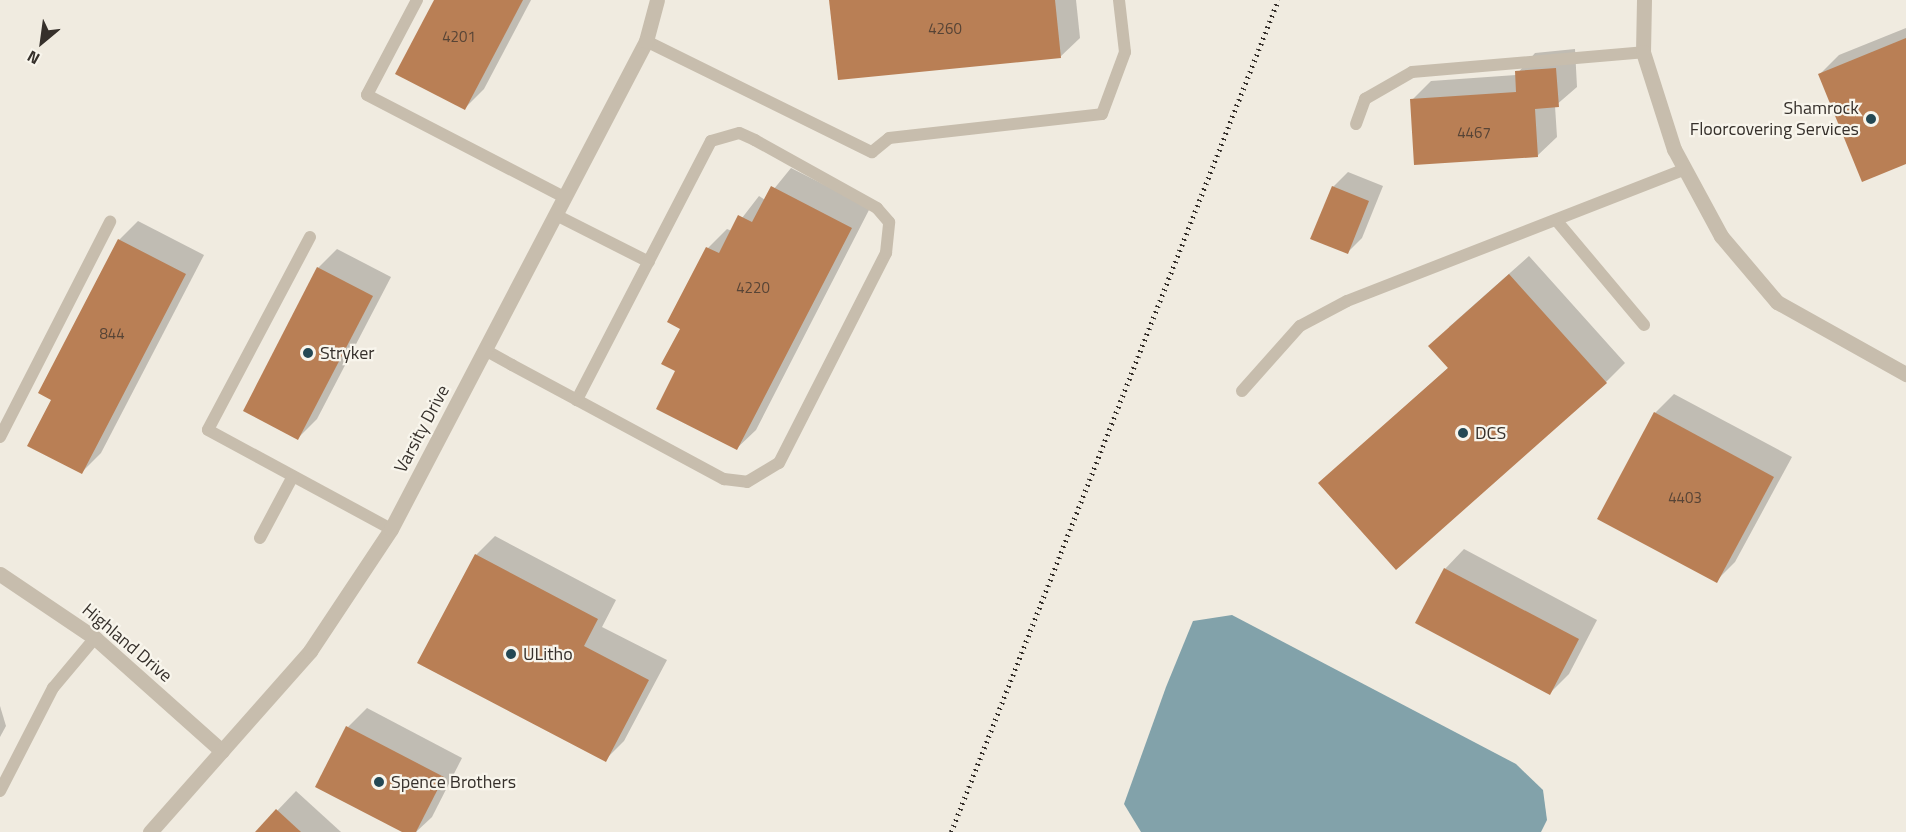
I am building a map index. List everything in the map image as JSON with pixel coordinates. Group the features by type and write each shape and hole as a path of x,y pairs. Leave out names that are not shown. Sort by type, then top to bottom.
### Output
{"street":[{"name":"Varsity Drive","path":"150,832 310,651 391,529 646,40 657,0"},
{"path":"1644,0 1643,52 1685,170 1721,236 1777,302 1906,374"},
{"name":"Highland Drive","path":"0,574 95,638 222,751"}],"lane":[{"path":"417,0 367,96 564,198"},
{"path":"646,40 872,152 889,138 1102,114 1125,52 1119,0"},
{"path":"1356,124 1365,99 1412,72 1643,52"},
{"path":"485,350 577,400 724,479 747,482 763,477 779,463 892,237 889,222 877,208 739,133 711,141 577,400"},
{"path":"1242,391 1300,326 1347,301 1685,170"},
{"path":"556,216 649,262"},
{"path":"1557,220 1644,325"},
{"path":"0,437 110,222"},
{"path":"310,237 208,430 391,529"},
{"path":"260,538 293,476"},
{"path":"0,791 53,688 95,638"}],"water":[{"path":"1232,615 1516,764 1543,790 1547,820 1541,832 1141,832 1124,804 1166,687 1193,621"}],"building":[{"path":"434,0 523,0 465,110 395,74"},
{"path":"829,0 1055,0 1061,58 838,80"},
{"name":"Shamrock Floorcovering Services","path":"1906,38 1906,164 1862,182 1818,74"},
{"path":"1556,68 1559,107 1535,109 1538,157 1414,165 1410,99 1516,92 1515,71"},
{"path":"771,186 852,228 737,450 656,409 675,371 661,364 680,329 667,322 706,247 719,253 738,215 752,222"},
{"path":"1332,186 1369,201 1348,254 1310,239"},
{"path":"118,239 186,274 82,474 27,446 51,400 38,393"},
{"name":"Stryker","path":"317,267 373,296 298,440 243,411"},
{"name":"DCS","path":"1509,274 1607,383 1396,570 1318,483 1448,368 1428,346"},
{"path":"1654,412 1774,477 1717,583 1597,519"},
{"name":"ULitho","path":"475,554 598,619 584,646 649,680 606,762 417,663"},
{"path":"1444,568 1579,639 1550,695 1415,623"},
{"name":"Spence Brothers","path":"346,726 444,777 416,832 402,832 315,787"},
{"path":"276,809 301,832 255,832"}],"railway":[{"path":"951,832 1278,0"}],"place":[{"name":"Shamrock Floorcovering Services","path":"1871,119"},
{"name":"Stryker","path":"308,353"},
{"name":"DCS","path":"1463,433"},
{"name":"ULitho","path":"511,654"},
{"name":"Spence Brothers","path":"379,782"}]}
